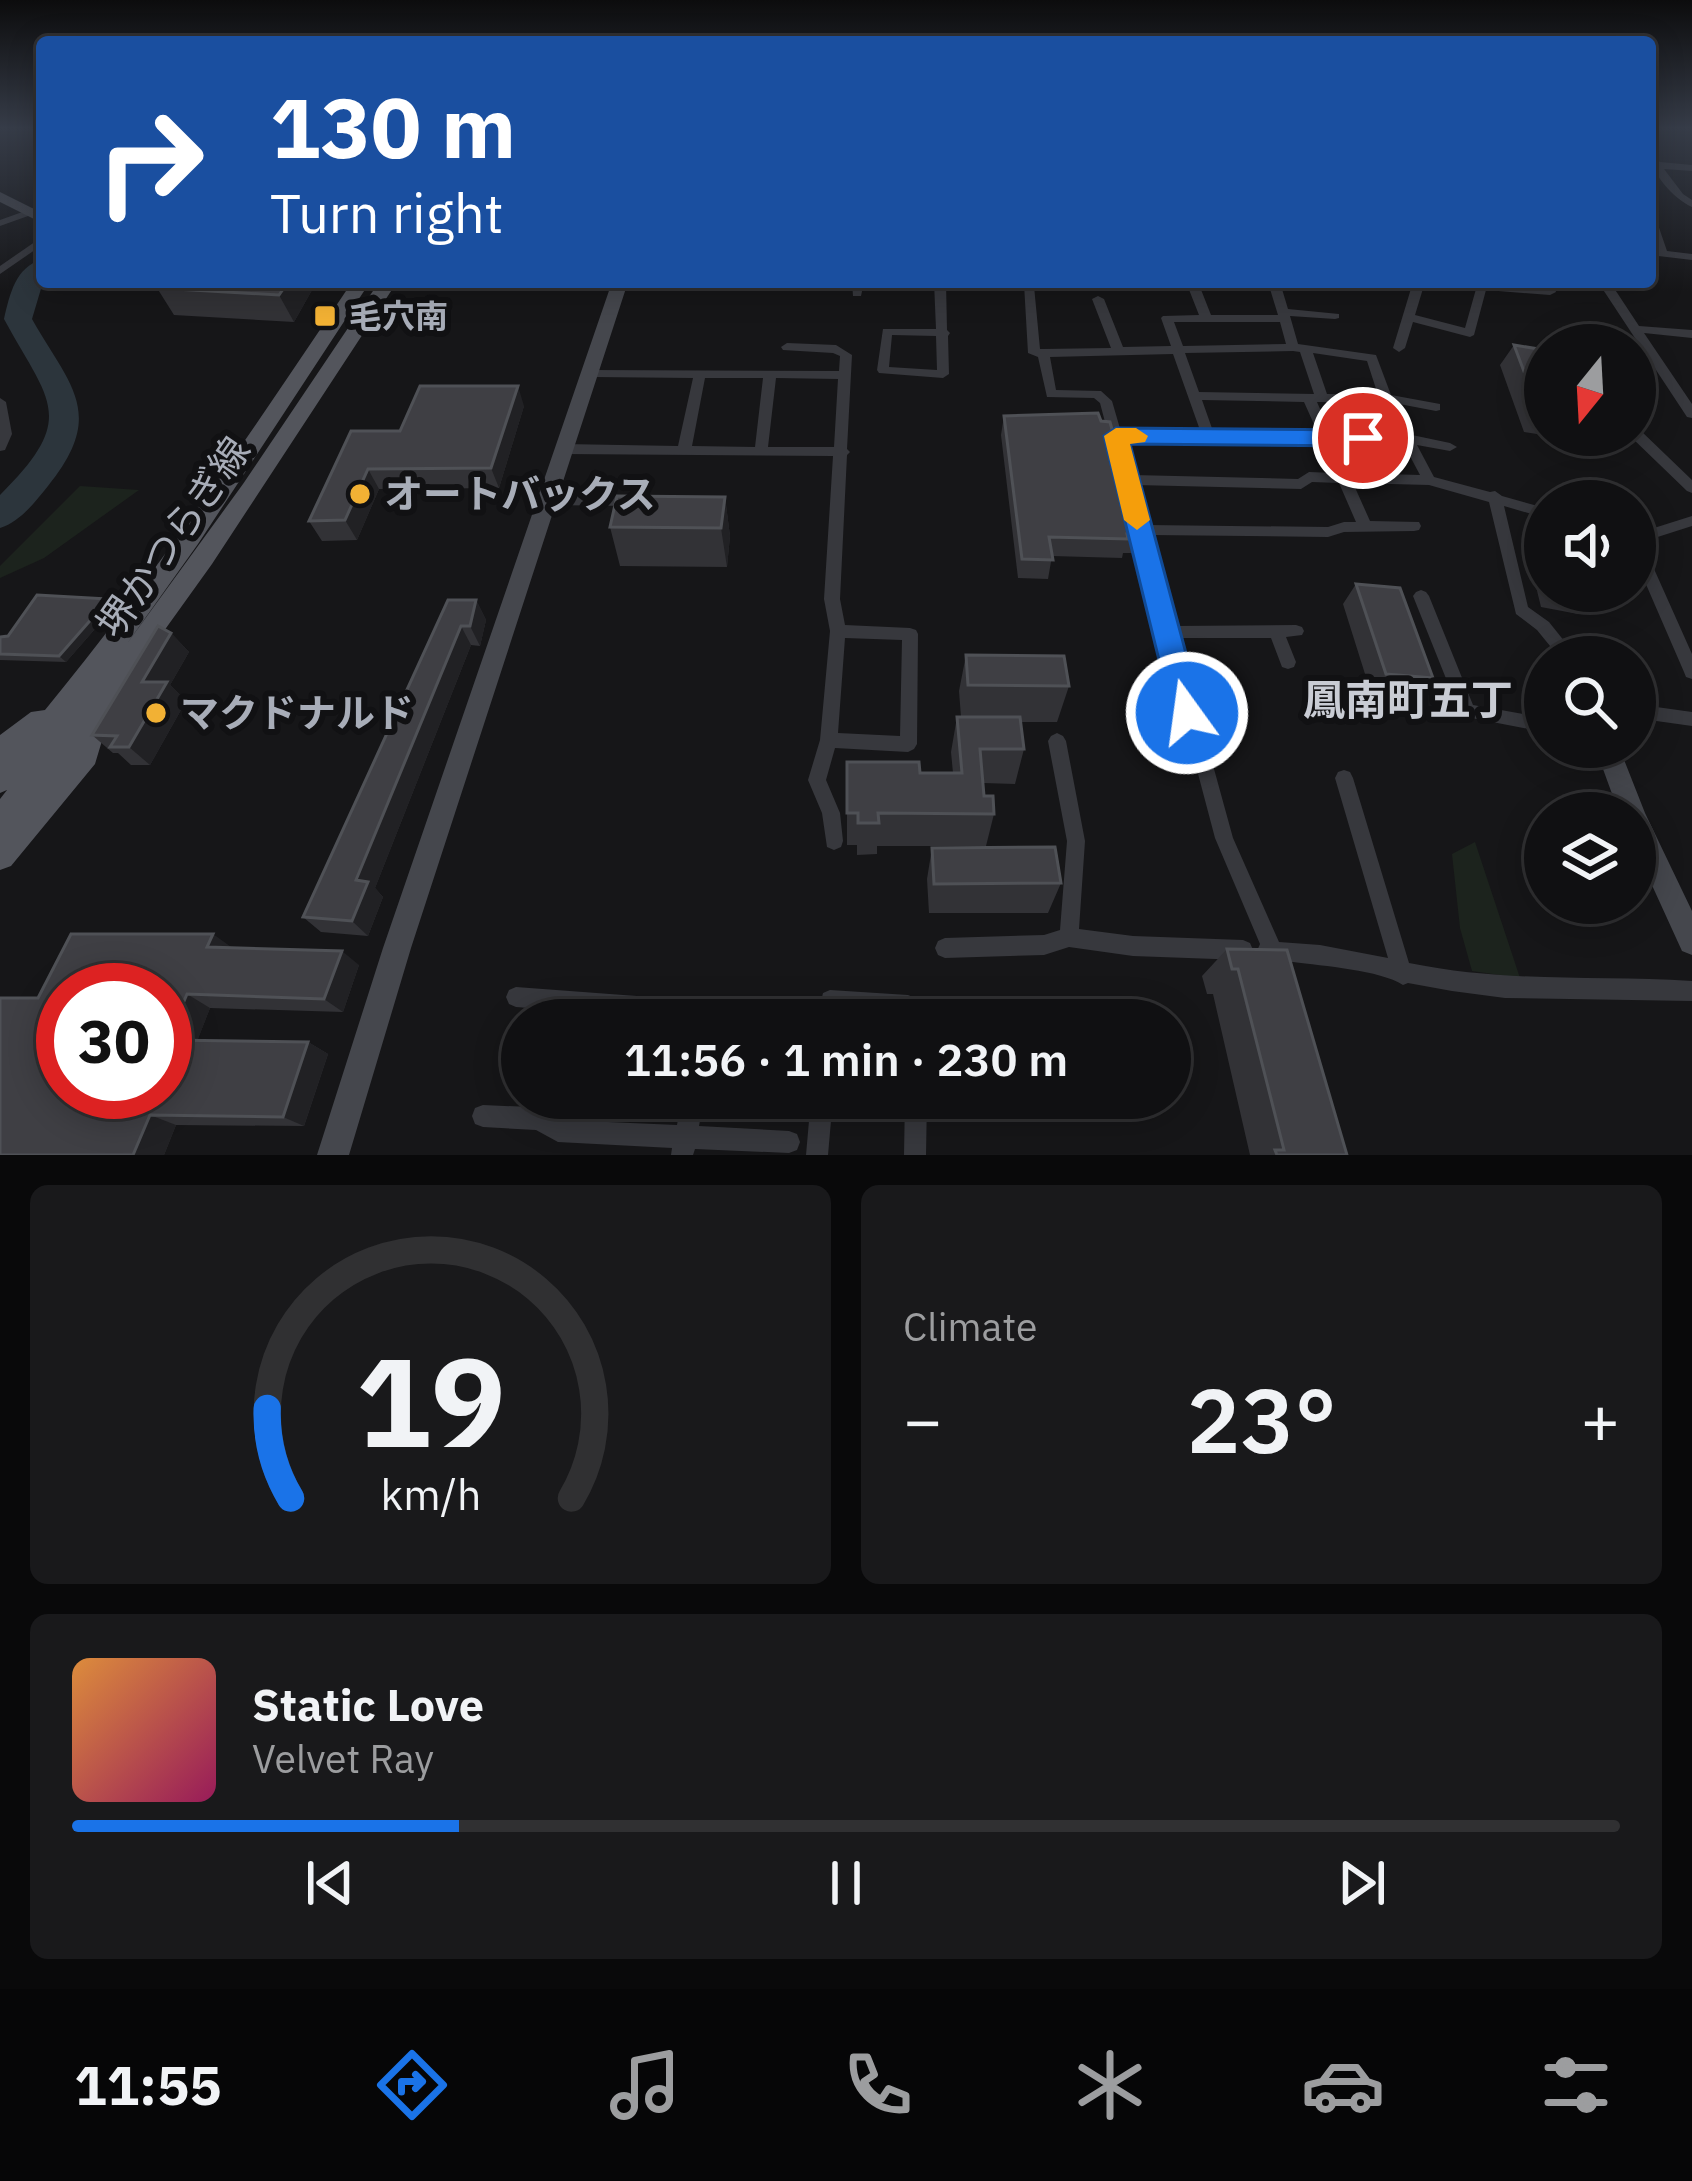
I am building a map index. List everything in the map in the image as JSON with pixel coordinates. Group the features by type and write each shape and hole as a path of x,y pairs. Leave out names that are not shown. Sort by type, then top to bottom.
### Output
{"main road":[{"name":"堺かつらぎ線","path":"0,780 185,547 357,288"},
{"name":"堺かつらぎ線","path":"0,820 99,706 213,549 384,288"},
{"path":"0,751 68,700"},
{"path":"0,856 85,755 99,706"}],"street":[{"path":"1670,183 1692,204"},
{"path":"0,196 36,212"},
{"path":"0,223 36,214"},
{"path":"0,271 36,244"},
{"path":"1656,253 1692,257"},
{"path":"333,1155 618,288"},
{"path":"940,288 944,333 944,374 883,370 887,332 944,333"},
{"path":"1028,288 1034,353 1299,349 1372,358 1386,400 1429,480"},
{"path":"1194,288 1206,317"},
{"path":"1399,348 1417,288"},
{"path":"1408,317 1470,332 1481,288"},
{"path":"1511,288 1550,292 1549,288"},
{"path":"1608,288 1633,324"},
{"path":"1276,289 1316,399 1324,436 1366,527"},
{"path":"1098,299 1118,350"},
{"path":"1209,438 1167,318 1335,316"},
{"path":"1656,331 1692,334"},
{"path":"787,347 836,349 846,355 832,599 838,631 829,740 817,780 831,813 834,841"},
{"path":"1043,353 1051,394 1097,394 1106,401 1224,838 1290,996"},
{"path":"1656,358 1692,415"},
{"path":"592,373 844,375"},
{"path":"684,451 700,373"},
{"path":"761,451 770,374"},
{"path":"1667,375 1692,377"},
{"path":"1193,396 1386,400 1436,407"},
{"path":"0,402 2,439"},
{"path":"1116,436 1324,436 1408,439 1450,447"},
{"path":"563,449 843,452"},
{"path":"1656,453 1692,488"},
{"path":"1127,480 1301,484 1309,477 1429,480 1524,506"},
{"path":"1495,496 1521,610 1551,636"},
{"path":"546,500 650,502"},
{"path":"1656,534 1692,521"},
{"path":"1140,530 1328,532 1414,526"},
{"path":"1656,584 1685,643 1692,672"},
{"path":"1421,596 1467,711 1524,721"},
{"path":"829,740 908,744 910,634 838,631"},
{"path":"1276,631 1288,662"},
{"path":"1167,632 1296,631"},
{"path":"1656,714 1692,719"},
{"path":"1058,741 1076,841 1069,937"},
{"path":"1344,778 1403,975"},
{"path":"1656,864 1692,941"},
{"path":"945,948 1044,945 1069,937 1133,946 1293,950 1403,975 1540,992 1692,991"},
{"path":"516,997 524,999"},
{"path":"483,1116 501,1114"},
{"path":"549,1119 558,1131 683,1146 789,1142"},
{"path":"817,1155 820,1119"},
{"path":"915,1155 916,1119"}],"shaded area":[{"path":"80,486 139,490 44,558 0,578 0,566"},
{"path":"1475,842 1520,978 1472,971 1460,928 1452,854"}],"building":[{"path":"157,288 284,288 279,295"},
{"path":"1514,345 1524,347 1524,371"},
{"path":"420,386 518,386 491,468 368,469 345,520 309,521 351,431 400,431"},
{"path":"1098,413 1101,421 1110,422 1140,534 1127,534 1128,539 1049,537 1053,560 1022,559 1004,416"},
{"path":"617,496 725,497 721,528 610,527"},
{"path":"1356,584 1400,588 1433,678 1386,674"},
{"path":"37,595 109,599 59,656 0,654 0,637 8,636"},
{"path":"448,600 476,600 470,626 461,626 356,880 368,882 352,921 303,917"},
{"path":"158,626 171,633 142,682 167,682 129,747 110,747 117,736 92,735"},
{"path":"966,655 1064,656 1069,686 968,685"},
{"path":"957,717 1020,717 1024,749 980,749 984,796 993,796 994,814 878,813 879,823 858,823 858,813 847,813 847,762 919,762 920,773 962,773"},
{"path":"1055,847 1061,883 934,884 932,848"},
{"path":"71,934 213,934 207,947 342,951 324,999 192,994 192,963 56,963"},
{"path":"1227,949 1287,950 1347,1155 1277,1155 1275,1150 1284,1150 1238,969 1232,969"},
{"path":"0,998 36,998 36,1119 148,1119 133,1155 0,1155"},
{"path":"192,1040 308,1042 283,1117 192,1116"}],"waterway":[{"path":"0,516 49,462 64,429 62,394 18,319 26,285 36,274"}],"slow traffic":[{"path":"1136,436 1116,436 1137,520"}],"place":[{"name":"毛穴南","path":"325,316"},
{"name":"オートバックス","path":"360,494"},
{"name":"マクドナルド","path":"156,713"}],"district":[{"name":"鳳南町五丁","path":"1408,700"}],"route":[{"path":"1187,713 1116,436 1363,438"}]}
